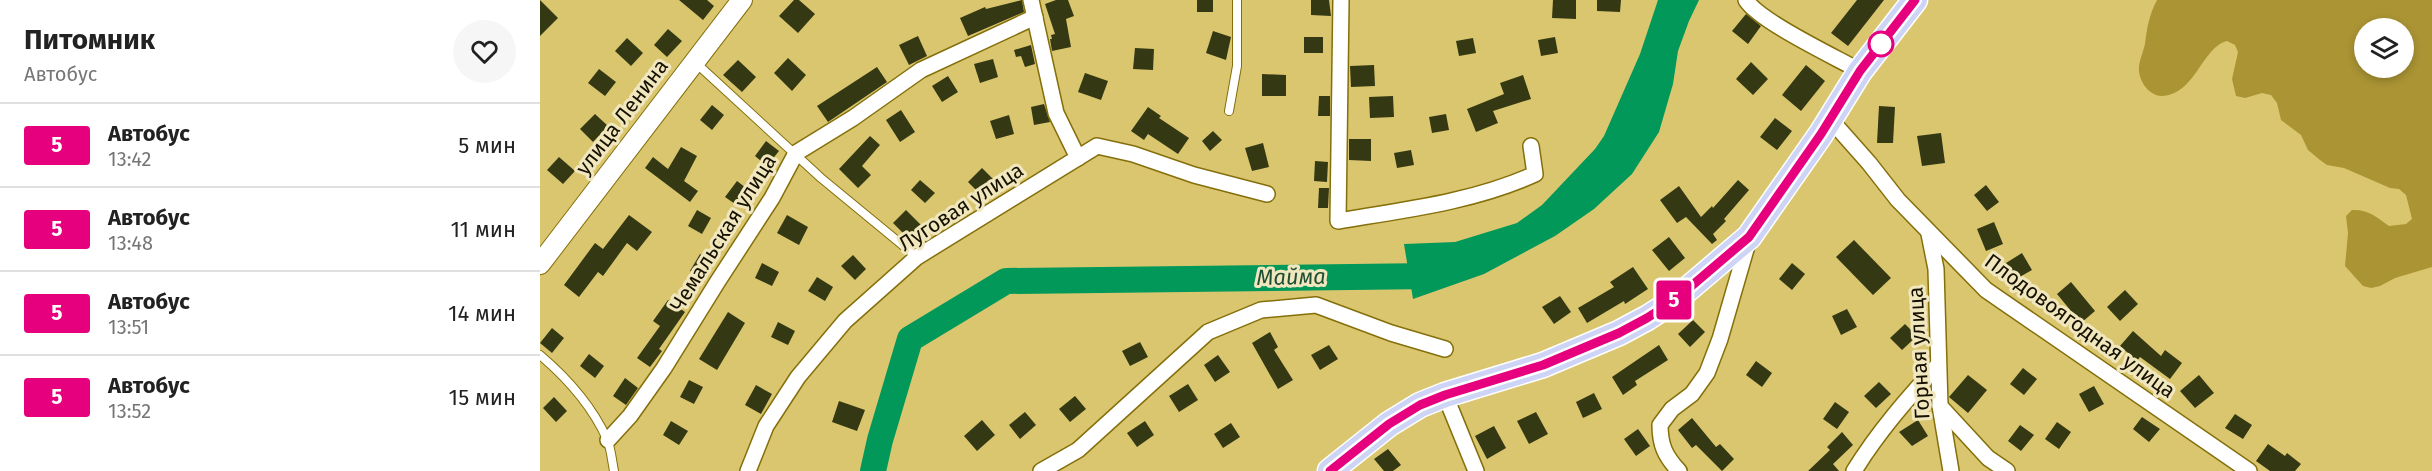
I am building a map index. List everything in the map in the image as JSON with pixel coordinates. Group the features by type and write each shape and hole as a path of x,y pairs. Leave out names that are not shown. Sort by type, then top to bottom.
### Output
{"main road":[{"path":"1330,471 1389,424 1420,405 1445,395 1531,370 1587,347 1647,318 1675,300 1749,237 1860,71 1915,0"}],"street":[{"name":"улица Ленина","path":"540,264 742,0"},
{"path":"1031,0 1056,113 1078,159"},
{"path":"1341,0 1338,221 1445,203 1506,187 1535,174 1532,146"},
{"path":"1746,0 1750,8 1772,22 1860,71"},
{"name":"Чемальская улица","path":"608,440 630,417 664,368 772,198 796,153 853,118 921,70 1035,17"},
{"name":"Плодовоягодная улица","path":"1830,119 1929,234 1986,290 2249,471"},
{"name":"Луговая улица","path":"748,471 766,426 798,376 845,321 916,257 1098,146 1133,154 1194,175 1267,194"},
{"name":"Горная улица","path":"1929,234 1936,269 1940,406 1951,471"},
{"path":"1679,471 1667,458 1660,442 1660,424 1672,409 1692,394 1707,373 1720,339 1749,237"},
{"path":"1041,471 1078,450 1208,332 1262,310 1316,305 1391,333 1445,349"},
{"path":"1854,471 1870,445 1894,414 1938,365"},
{"path":"1445,395 1476,471"},
{"path":"1940,406 1988,458 2007,471"}],"lane":[{"path":"1229,111 1237,66 1236,0"},
{"path":"695,62 796,153 829,186 916,257"},
{"path":"540,355 576,390 608,440 614,471"}],"shaded area":[{"path":"1658,0 1699,0 1678,51 1673,84 1659,132 1632,174 1594,209 1555,236 1484,274 1413,299 1404,244 1455,242 1517,223 1542,205 1595,149 1604,136 1640,54"},
{"path":"2157,0 2432,0 2432,267 2395,278 2380,286 2371,288 2363,286 2345,266 2348,233 2346,216 2352,210 2357,210 2372,214 2389,226 2406,224 2412,219 2406,195 2399,189 2390,188 2344,168 2327,165 2320,160 2308,150 2301,135 2281,120 2277,103 2271,95 2262,93 2245,98 2236,96 2232,79 2238,52 2235,45 2227,41 2218,45 2211,52 2183,88 2173,94 2162,96 2153,94 2141,80 2139,68 2149,22"}],"building":[{"path":"540,0 558,18 540,36"},
{"path":"679,0 707,0 714,6 703,20"},
{"path":"794,0 799,0 815,14 798,33 779,16"},
{"path":"1022,0 1024,12 968,36 960,18 985,7 986,9"},
{"path":"1056,0 1068,0 1074,16 1066,19 1071,47 1052,51 1050,39 1052,39 1051,35 1055,34 1045,4"},
{"path":"1197,0 1213,0 1213,12 1197,12"},
{"path":"1311,0 1329,0 1331,16 1311,15"},
{"path":"1553,0 1576,0 1576,19 1552,18"},
{"path":"1597,0 1621,0 1620,12 1597,11"},
{"path":"1857,0 1884,0 1848,46 1831,33"},
{"path":"1746,14 1761,26 1748,44 1732,31"},
{"path":"668,29 682,41 667,57 654,45"},
{"path":"1213,31 1231,37 1226,60 1206,53"},
{"path":"918,36 927,56 909,65 899,45"},
{"path":"1304,37 1323,37 1323,53 1304,53"},
{"path":"1555,37 1558,53 1541,56 1538,40"},
{"path":"627,38 643,53 631,66 615,51"},
{"path":"1473,38 1476,53 1459,56 1456,41"},
{"path":"1031,45 1035,64 1025,67 1021,56 1016,57 1014,50"},
{"path":"1135,48 1154,49 1153,70 1133,69"},
{"path":"788,58 806,75 792,91 774,73"},
{"path":"993,59 998,77 980,83 974,64"},
{"path":"738,60 756,77 742,92 723,75"},
{"path":"1751,62 1768,79 1753,95 1736,79"},
{"path":"1374,65 1375,86 1351,87 1350,66"},
{"path":"1806,65 1825,81 1801,111 1782,95"},
{"path":"877,67 887,82 828,122 817,106"},
{"path":"599,69 616,82 605,96 588,83"},
{"path":"1085,73 1108,81 1101,100 1078,92"},
{"path":"1262,74 1286,75 1286,96 1262,96"},
{"path":"1523,75 1531,99 1493,111 1498,123 1476,132 1467,109 1504,94 1500,83"},
{"path":"948,76 958,92 942,102 932,86"},
{"path":"1319,96 1330,96 1330,116 1318,116"},
{"path":"1393,96 1394,117 1370,118 1369,97"},
{"path":"1044,104 1050,122 1034,125 1031,107"},
{"path":"712,105 724,115 712,130 700,120"},
{"path":"1879,106 1895,107 1893,143 1877,143"},
{"path":"1148,107 1161,116 1159,118 1189,138 1178,154 1148,134 1144,140 1131,131"},
{"path":"901,110 915,132 900,142 886,120"},
{"path":"595,114 608,126 593,142 580,129"},
{"path":"1446,114 1449,130 1432,133 1429,117"},
{"path":"1009,115 1014,134 996,139 990,121"},
{"path":"1775,118 1792,131 1777,150 1760,137"},
{"path":"1213,131 1222,140 1210,151 1202,141"},
{"path":"1941,133 1945,163 1922,166 1917,136"},
{"path":"870,136 880,145 862,166 871,175 858,188 839,169"},
{"path":"1349,139 1371,139 1371,161 1349,160"},
{"path":"766,141 779,151 767,166 755,156"},
{"path":"1263,143 1269,167 1252,171 1245,148"},
{"path":"681,147 697,156 684,181 698,191 690,202 645,168 653,157 668,169"},
{"path":"1411,150 1414,165 1397,168 1394,153"},
{"path":"559,157 575,171 563,184 547,170"},
{"path":"1315,161 1328,162 1327,182 1314,181"},
{"path":"982,168 996,182 982,196 968,182"},
{"path":"920,180 935,193 925,203 911,190"},
{"path":"1738,180 1749,190 1724,219 1726,221 1713,234 1717,240 1712,244 1686,217 1677,223 1660,200 1679,186 1701,217 1712,206 1713,208"},
{"path":"737,181 750,191 738,206 725,197"},
{"path":"1986,185 1999,202 1987,211 1974,195"},
{"path":"1319,188 1329,188 1328,208 1318,208"},
{"path":"697,210 711,218 702,234 688,226"},
{"path":"906,210 924,228 911,241 893,223"},
{"path":"629,215 652,232 637,251 627,243 603,276 598,272 579,297 564,285 595,243 603,249"},
{"path":"787,215 808,227 799,245 777,233"},
{"path":"1994,222 2003,244 1986,251 1977,229"},
{"path":"1669,237 1685,258 1669,271 1652,250"},
{"path":"1854,240 1891,278 1873,295 1836,257"},
{"path":"2022,253 2032,270 2016,279 2006,263"},
{"path":"700,254 714,262 704,279 690,271"},
{"path":"853,255 866,269 855,280 841,266"},
{"path":"762,263 779,272 772,286 755,278"},
{"path":"1792,263 1805,274 1792,290 1779,279"},
{"path":"1633,267 1648,289 1625,304 1624,301 1587,323 1578,308 1614,287 1610,282"},
{"path":"817,277 833,287 825,301 808,291"},
{"path":"2071,282 2095,311 2081,323 2057,294"},
{"path":"2125,290 2138,304 2120,321 2107,307"},
{"path":"1560,296 1571,312 1554,324 1542,307"},
{"path":"668,300 685,312 659,349 662,351 650,367 637,358 660,326 653,321"},
{"path":"1847,309 1857,327 1841,335 1832,316"},
{"path":"728,312 745,323 717,370 699,359"},
{"path":"1693,320 1705,332 1690,347 1678,334"},
{"path":"778,322 795,331 788,345 771,337"},
{"path":"1905,324 1917,336 1902,350 1890,338"},
{"path":"552,328 564,338 552,353 540,343"},
{"path":"2133,331 2161,356 2165,350 2182,363 2170,379 2140,357 2137,361 2120,346"},
{"path":"1270,332 1278,347 1274,350 1293,380 1278,389 1252,343"},
{"path":"1140,342 1148,357 1130,366 1122,351"},
{"path":"1329,345 1338,359 1320,370 1311,355"},
{"path":"1659,345 1668,360 1635,381 1637,385 1623,395 1612,377"},
{"path":"589,354 604,366 595,378 580,366"},
{"path":"1218,355 1230,372 1215,382 1204,365"},
{"path":"1756,361 1772,373 1762,387 1746,375"},
{"path":"2023,368 2037,379 2024,395 2010,384"},
{"path":"1968,375 1987,390 1968,413 1949,397"},
{"path":"2199,375 2214,393 2195,408 2180,391"},
{"path":"625,378 638,388 626,405 613,396"},
{"path":"689,380 703,387 694,404 680,397"},
{"path":"1879,382 1891,394 1876,408 1864,396"},
{"path":"1188,384 1198,400 1179,412 1169,396"},
{"path":"756,385 772,394 761,414 745,405"},
{"path":"2094,386 2104,404 2089,412 2079,394"},
{"path":"1594,393 1602,409 1583,418 1576,402"},
{"path":"1075,396 1086,409 1070,422 1059,409"},
{"path":"554,397 567,411 556,422 543,408"},
{"path":"839,401 865,410 857,431 832,422"},
{"path":"1835,402 1849,412 1837,429 1823,419"},
{"path":"1025,412 1036,425 1020,439 1009,425"},
{"path":"1536,412 1548,434 1529,444 1517,421"},
{"path":"2235,414 2252,425 2243,439 2225,428"},
{"path":"2142,417 2160,429 2149,442 2133,429"},
{"path":"1692,418 1716,447 1720,444 1734,459 1722,471 1696,445 1692,448 1678,430"},
{"path":"982,420 995,435 977,451 964,436"},
{"path":"1918,420 1928,436 1912,446 1899,432"},
{"path":"671,421 688,431 679,445 663,435"},
{"path":"1145,421 1154,435 1137,447 1127,433"},
{"path":"2057,422 2071,432 2059,449 2045,439"},
{"path":"1231,423 1240,437 1223,448 1214,434"},
{"path":"2020,425 2034,435 2021,451 2008,441"},
{"path":"1494,426 1506,448 1487,459 1475,436"},
{"path":"1638,429 1650,446 1636,456 1624,439"},
{"path":"1842,432 1853,445 1833,464 1839,471 1808,471 1830,450 1827,447"},
{"path":"2268,444 2285,456 2287,453 2301,464 2295,471 2270,471 2256,461"},
{"path":"1388,449 1401,465 1393,471 1384,471 1374,459"}],"waterway":[{"name":"Майма","path":"873,471 910,339 1006,281 1432,276 1443,273"}],"bus line":[{"name":"5","path":"1330,471 1389,424 1420,405 1445,395 1531,370 1587,347 1619,333 1675,300 1749,237 1821,134 1860,71 1915,0"}]}
